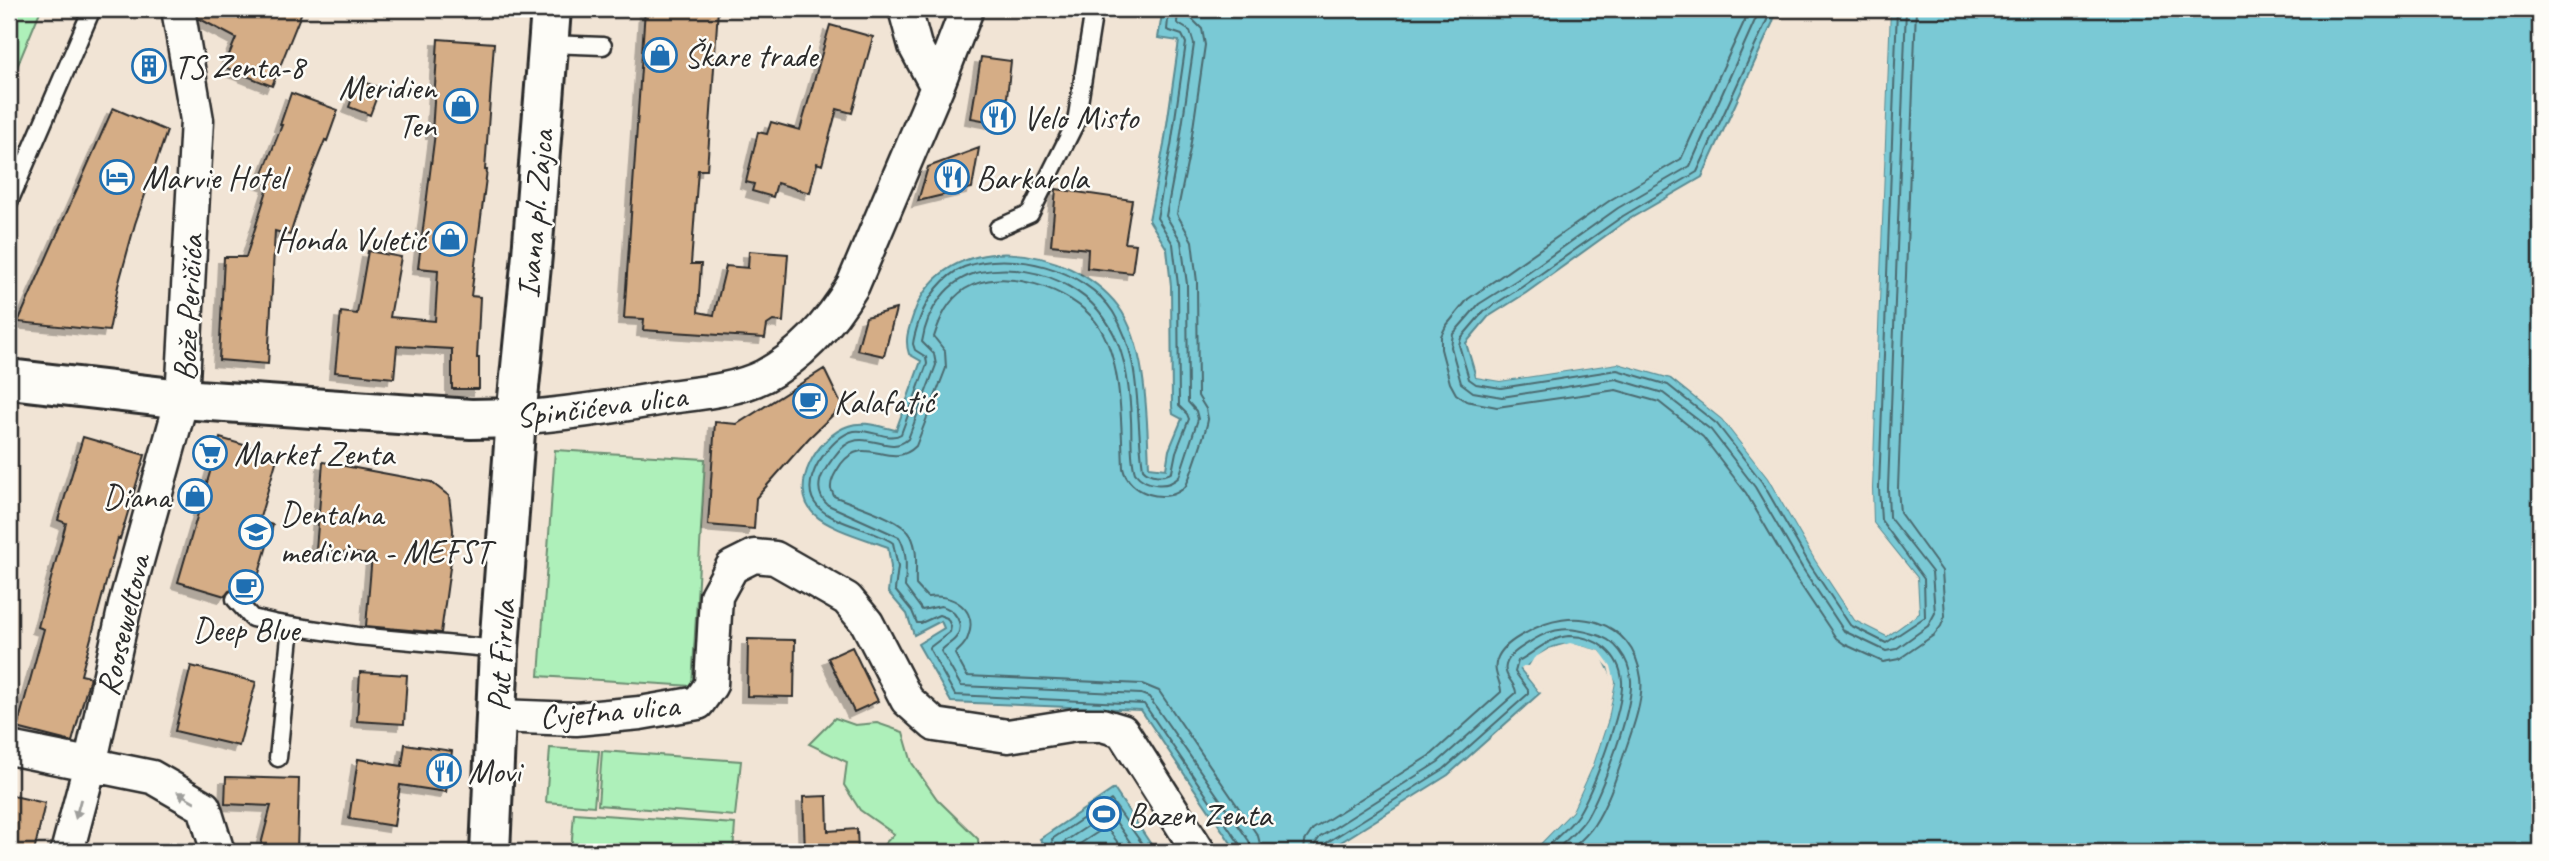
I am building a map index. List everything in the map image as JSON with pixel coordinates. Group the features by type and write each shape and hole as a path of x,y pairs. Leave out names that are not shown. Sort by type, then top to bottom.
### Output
{"street":[{"name":"Bože Peričića","path":"178,9 197,120 182,399"},
{"path":"905,9 915,46 936,87"},
{"name":"Spinčićeva ulica","path":"9,379 182,399 471,419 555,415 727,388 762,377 795,356 835,315 853,285 967,9"},
{"name":"Ivana pl. Zajca","path":"516,418 532,255 549,26"},
{"name":"Rooseweltova","path":"67,852 90,765 126,601 182,399"},
{"name":"Put Firula","path":"490,852 499,649 516,418"},
{"name":"Cvjetna ulica","path":"497,716 576,719 640,713 698,703 711,685 716,596 732,567 754,556 775,558 847,599 867,622 907,700 935,725 1008,736 1076,725 1102,725 1122,731 1199,852"},
{"path":"9,748 152,777 204,807 218,852"}],"lane":[{"path":"9,202 92,9"},
{"path":"998,229 1030,214 1076,122 1094,9"},
{"path":"549,26 603,46"},
{"path":"235,599 252,618 291,626 499,649"},
{"path":"278,758 291,626"}],"green space":[{"path":"9,9 41,9 10,84 9,84"},
{"path":"555,450 705,459 692,686 539,676"},
{"path":"835,718 855,725 877,723 903,732 912,763 937,799 978,839 979,852 877,852 894,834 860,810 844,785 847,762 809,744"},
{"path":"550,748 599,751 594,806 546,802"},
{"path":"602,751 741,761 735,816 598,805"},
{"path":"574,813 735,824 733,852 571,852"}],"water":[{"path":"1163,9 1776,9 1773,22 1702,177 1626,221 1488,317 1466,343 1476,377 1500,381 1618,363 1670,378 1722,419 1768,478 1816,561 1855,620 1887,636 1919,613 1917,578 1873,523 1872,488 1890,9 2540,9 2540,852 1532,852 1572,811 1593,765 1608,719 1615,682 1600,652 1581,646 1562,645 1549,649 1521,670 1540,693 1448,775 1325,852 1237,852 1141,710 951,702 918,644 944,628 941,621 914,635 907,614 888,592 891,567 888,547 838,529 814,514 806,503 805,477 817,451 826,440 848,426 872,425 896,430 921,361 909,354 908,334 914,313 930,285 952,266 980,256 1010,254 1041,258 1070,269 1097,285 1118,306 1128,322 1140,361 1146,405 1149,467 1166,469 1169,450 1182,419 1173,414 1172,407 1171,286 1167,249 1149,220 1164,145 1179,41 1158,38"},
{"name":"Bazen Zenta","path":"1114,789 1156,852 1049,852 1040,839"}],"pier":[{"path":"1887,9 1890,9 1872,488 1873,523 1917,578 1919,613 1887,636 1855,620 1816,561 1768,478 1722,419 1671,378 1618,363 1500,381 1476,377 1475,363 1479,374 1500,378 1617,359 1672,375 1724,416 1771,476 1819,559 1858,618 1886,632 1915,612 1914,580 1870,523 1868,488"},
{"path":"1570,643 1600,651 1611,666 1615,682 1608,719 1593,765 1572,811 1532,852 1528,852 1569,809 1590,763 1605,718 1612,682 1608,667 1598,655 1570,647 1550,653 1537,661 1532,669 1525,669 1542,690 1540,693 1521,669 1523,666 1529,666 1534,658 1549,649"}],"building":[{"path":"197,9 303,9 272,86 224,67 236,38 198,18"},
{"path":"645,9 718,9 707,170 698,170 691,264 701,264 698,312 714,315 726,266 748,268 749,251 788,254 783,322 773,321 767,325 765,338 643,330 644,319 624,318"},
{"path":"830,25 873,37 852,113 837,109 822,165 817,163 810,193 777,183 773,197 752,191 754,184 746,182 758,132 767,134 771,122 800,130"},
{"path":"438,39 494,43 487,170 471,296 480,297 477,358 479,389 452,389 452,349 397,346 394,378 335,372 341,312 357,314 368,251 401,257 390,317 435,321 438,270 418,268 435,133 432,133"},
{"path":"981,57 1011,61 1004,124 971,118"},
{"path":"359,80 380,88 370,115 349,107"},
{"path":"291,93 338,110 302,197 290,235 275,231 268,364 219,360 224,257 246,257 269,184 260,181 282,125"},
{"name":"Marvie Hotel","path":"113,108 167,131 135,224 109,331 18,322"},
{"path":"979,148 972,188 918,201 928,167"},
{"path":"1056,189 1132,200 1125,243 1136,244 1132,273 1087,268 1088,249 1051,245"},
{"path":"896,309 884,356 857,350 866,317"},
{"path":"824,369 842,406 809,438 756,498 754,529 708,525 715,422 737,424"},
{"path":"83,437 145,455 120,539 118,538 81,675 90,677 72,742 17,728 44,629 38,627 66,523 58,520"},
{"path":"220,438 278,455 259,521 273,525 251,601 238,589 229,591 225,596 178,582"},
{"path":"323,462 431,482 449,496 453,530 452,553 441,633 366,626 372,555 316,550"},
{"path":"748,639 795,640 794,697 747,696"},
{"path":"852,647 878,701 854,712 828,658"},
{"path":"191,666 256,682 239,746 175,731"},
{"path":"360,672 407,675 404,724 357,721"},
{"path":"405,744 452,751 446,792 400,785 394,826 349,819 358,759 402,766"},
{"path":"226,777 299,779 297,852 259,852 271,806 225,804"},
{"path":"9,795 45,803 34,852 9,852"},
{"path":"827,796 828,831 857,829 858,852 805,852 803,797"}],"place":[{"name":"Škare trade","path":"660,55"},
{"name":"TS Zenta-8","path":"149,66"},
{"name":"Meridien Ten","path":"461,106"},
{"name":"Velo Misto","path":"998,117"},
{"name":"Marvie Hotel","path":"117,177"},
{"name":"Barkarola","path":"952,177"},
{"name":"Honda Vuletić","path":"450,239"},
{"name":"Kalafatić","path":"810,401"},
{"name":"Market Zenta","path":"210,453"},
{"name":"Diana","path":"195,496"},
{"name":"Dentalna medicina - MEFST","path":"256,532"},
{"name":"Deep Blue","path":"246,587"},
{"name":"Movi","path":"444,771"},
{"name":"Bazen Zenta","path":"1104,814"}]}
